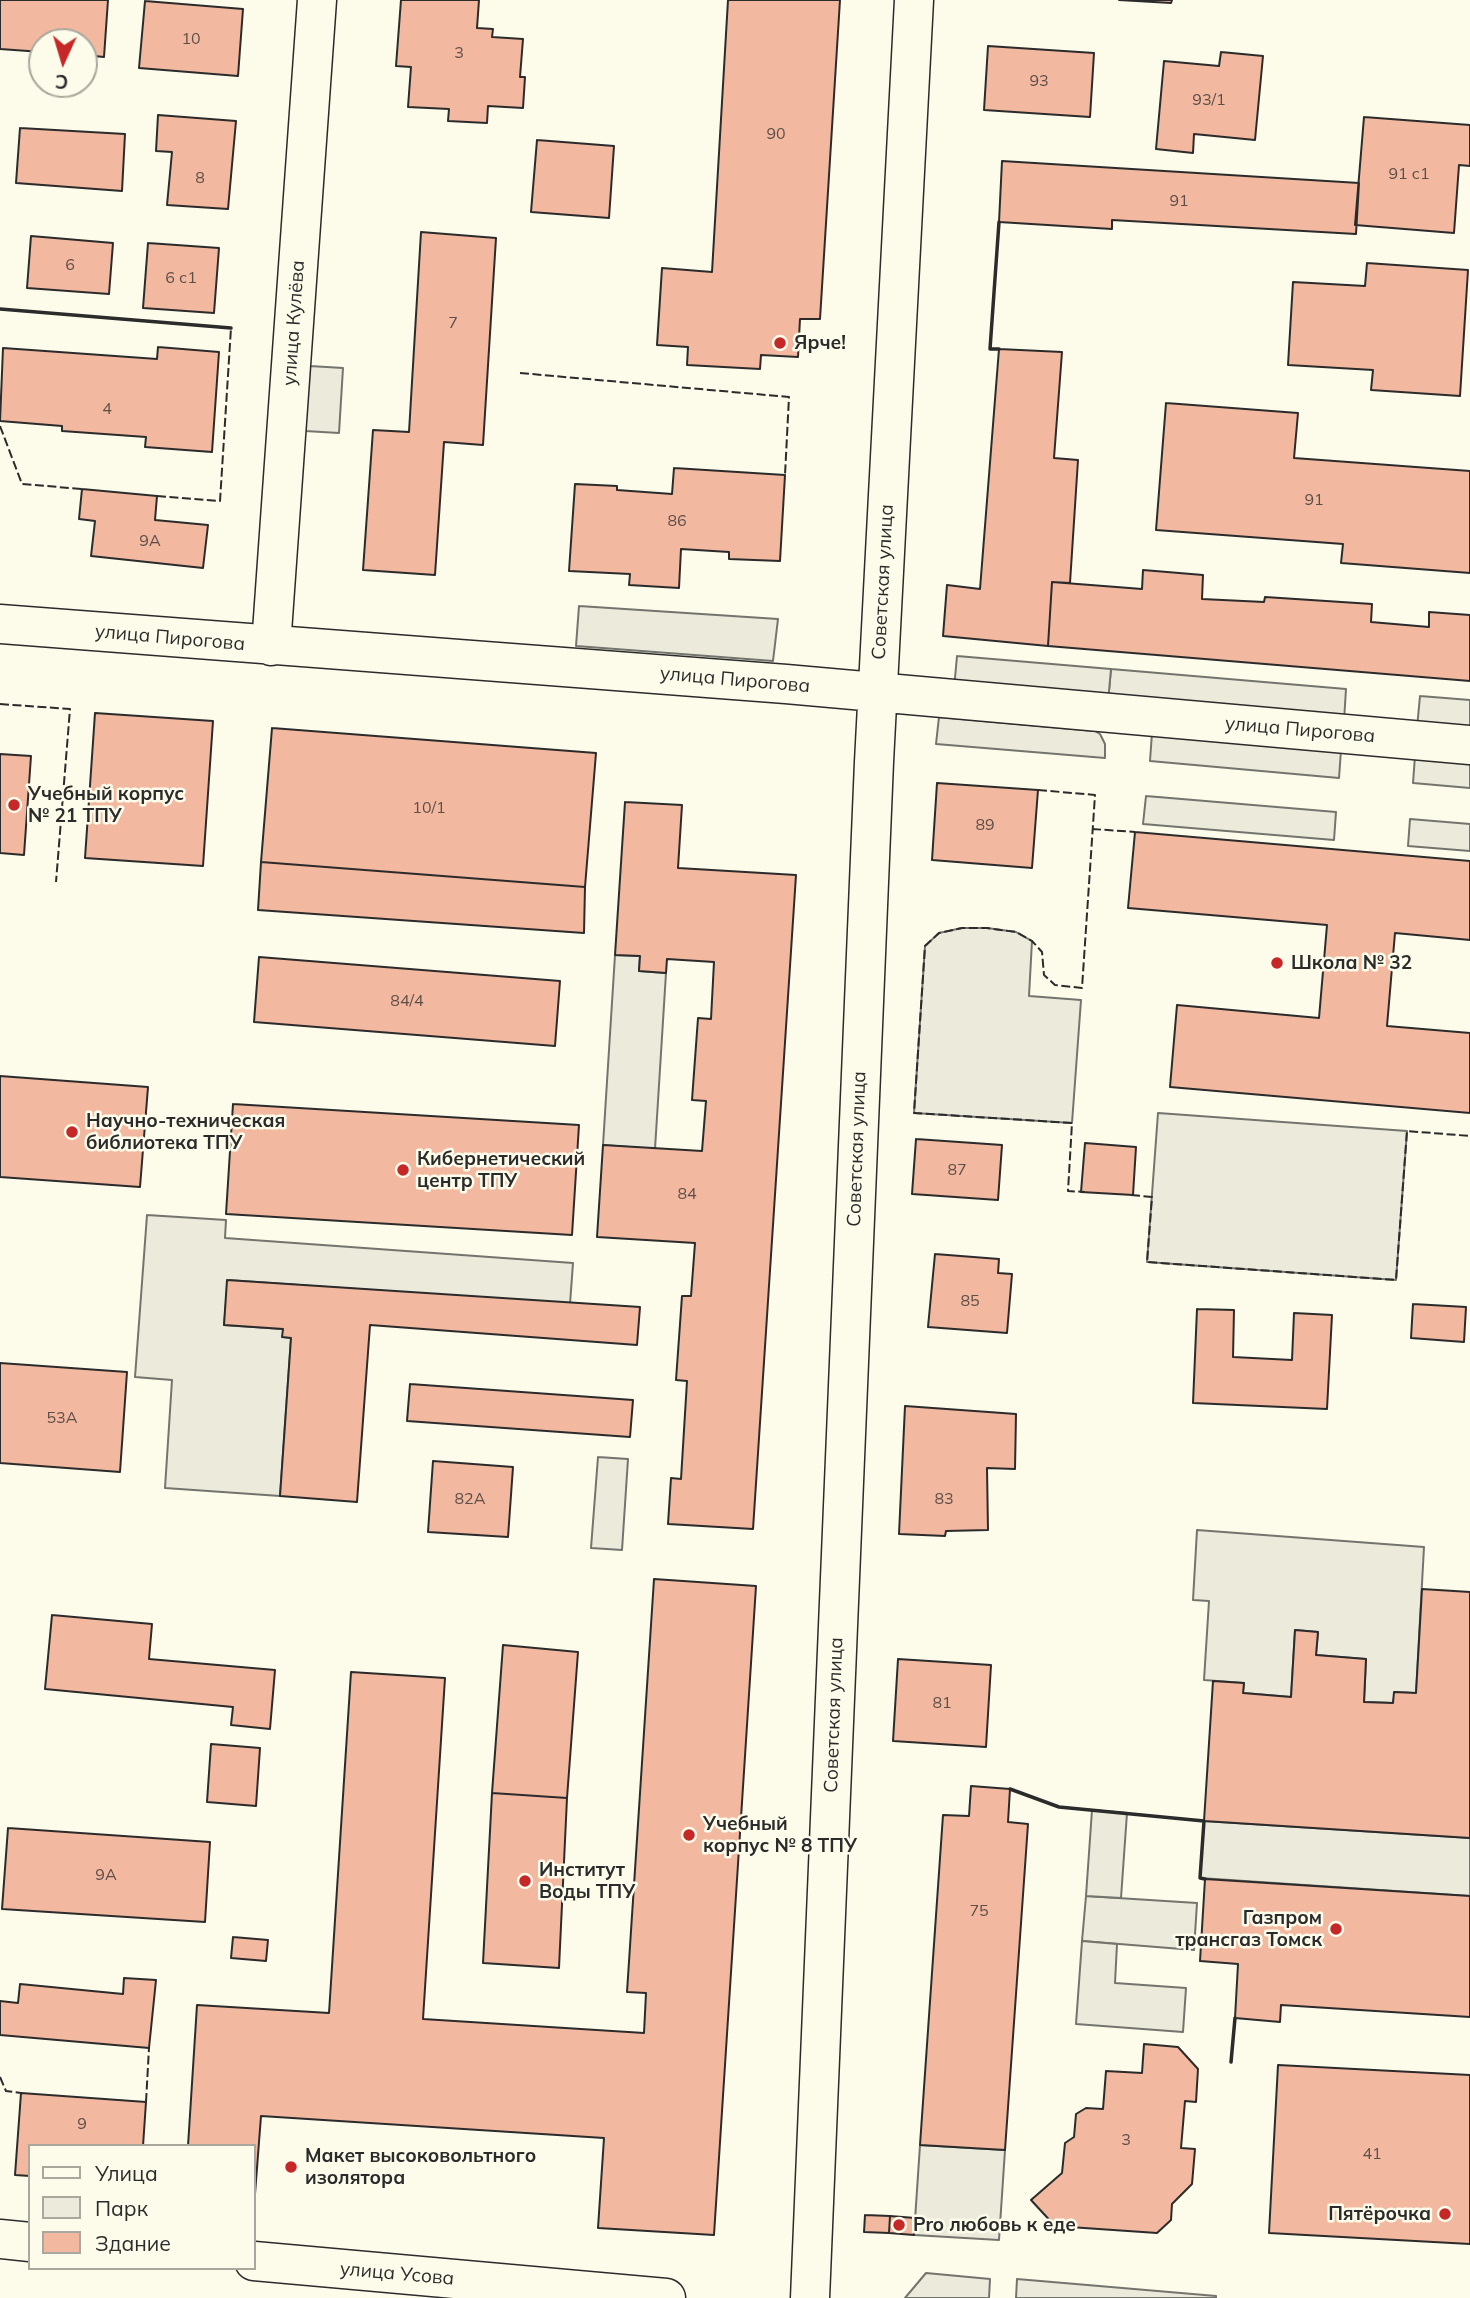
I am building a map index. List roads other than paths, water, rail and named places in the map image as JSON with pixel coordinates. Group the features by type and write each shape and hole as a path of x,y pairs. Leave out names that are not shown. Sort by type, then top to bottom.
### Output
{"street":[{"name":"улица Кулёва","path":"271,646 317,0"},
{"name":"Советская улица","path":"810,2298 878,692 914,0"},
{"name":"улица Пирогова","path":"0,624 878,692 1470,745"},
{"path":"0,2239 28,2242"},
{"name":"улица Усова","path":"256,2261 666,2298"}],"place":[{"name":"Ярче!","path":"780,343"},
{"name":"Учебный корпус № 21 ТПУ","path":"14,805"},
{"name":"Школа № 32","path":"1277,963"},
{"name":"Научно-техническая библиотека ТПУ","path":"72,1132"},
{"name":"Кибернетический центр ТПУ","path":"403,1170"},
{"name":"Учебный корпус № 8 ТПУ","path":"689,1835"},
{"name":"Институт Воды ТПУ","path":"525,1881"},
{"name":"Газпром трансгаз Томск","path":"1336,1929"},
{"name":"Макет высоковольтного изолятора","path":"291,2167"},
{"name":"Пятёрочка","path":"1445,2214"},
{"name":"Pro любовь к еде","path":"899,2225"}]}
